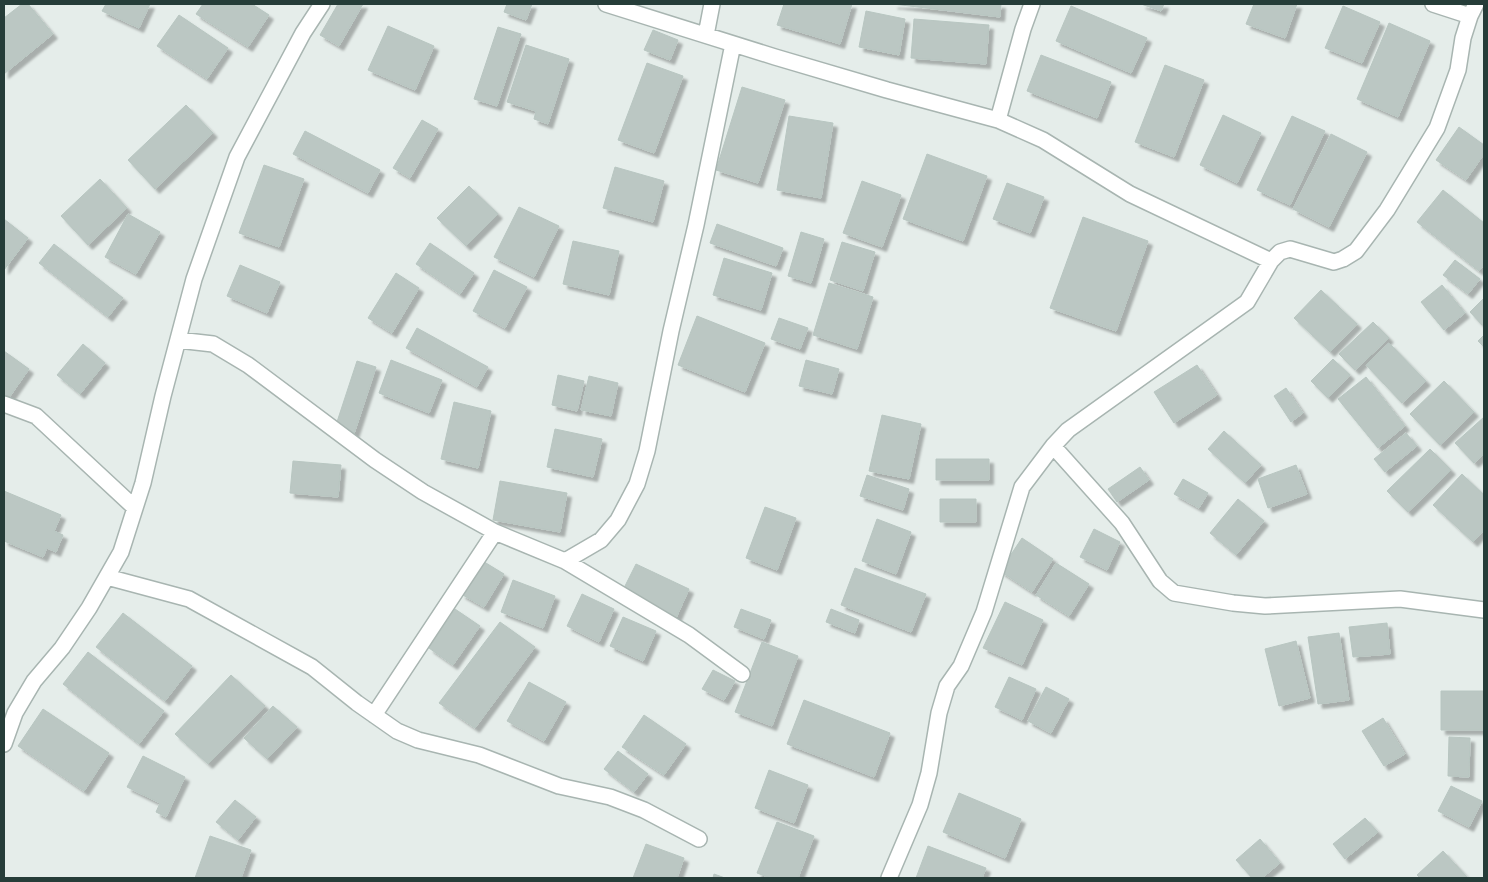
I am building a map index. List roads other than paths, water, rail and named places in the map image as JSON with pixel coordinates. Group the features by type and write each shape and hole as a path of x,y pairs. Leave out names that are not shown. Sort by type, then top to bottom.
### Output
{"street":[{"path":"4,744 15,712 34,681 62,648 89,608 121,552 143,483 194,279 237,157 303,33 322,4"},
{"path":"606,4 887,90 998,120 1043,140 1130,194 1271,261"},
{"path":"706,35 712,4"},
{"path":"998,120 1022,29 1032,4"},
{"path":"895,876 929,773 939,713 947,686 961,666 984,612 1022,487 1053,446 1068,430 1247,302 1271,261 1280,252 1290,249 1334,262 1356,251 1387,210 1438,128 1458,70 1464,38 1473,10 1433,4"},
{"path":"565,561 601,540 618,520 637,484 647,451 733,44"},
{"path":"178,340 213,344 227,352 248,365 376,460 423,492 495,532 565,561 688,634 742,674"},
{"path":"4,404 36,416 135,508"},
{"path":"1053,446 1122,523 1160,581 1174,593 1233,603 1265,606 1400,599 1484,610"},
{"path":"374,715 495,532"},
{"path":"107,577 188,599 312,667 397,731 418,740 479,755 559,786 610,796 644,810 699,839"}]}
